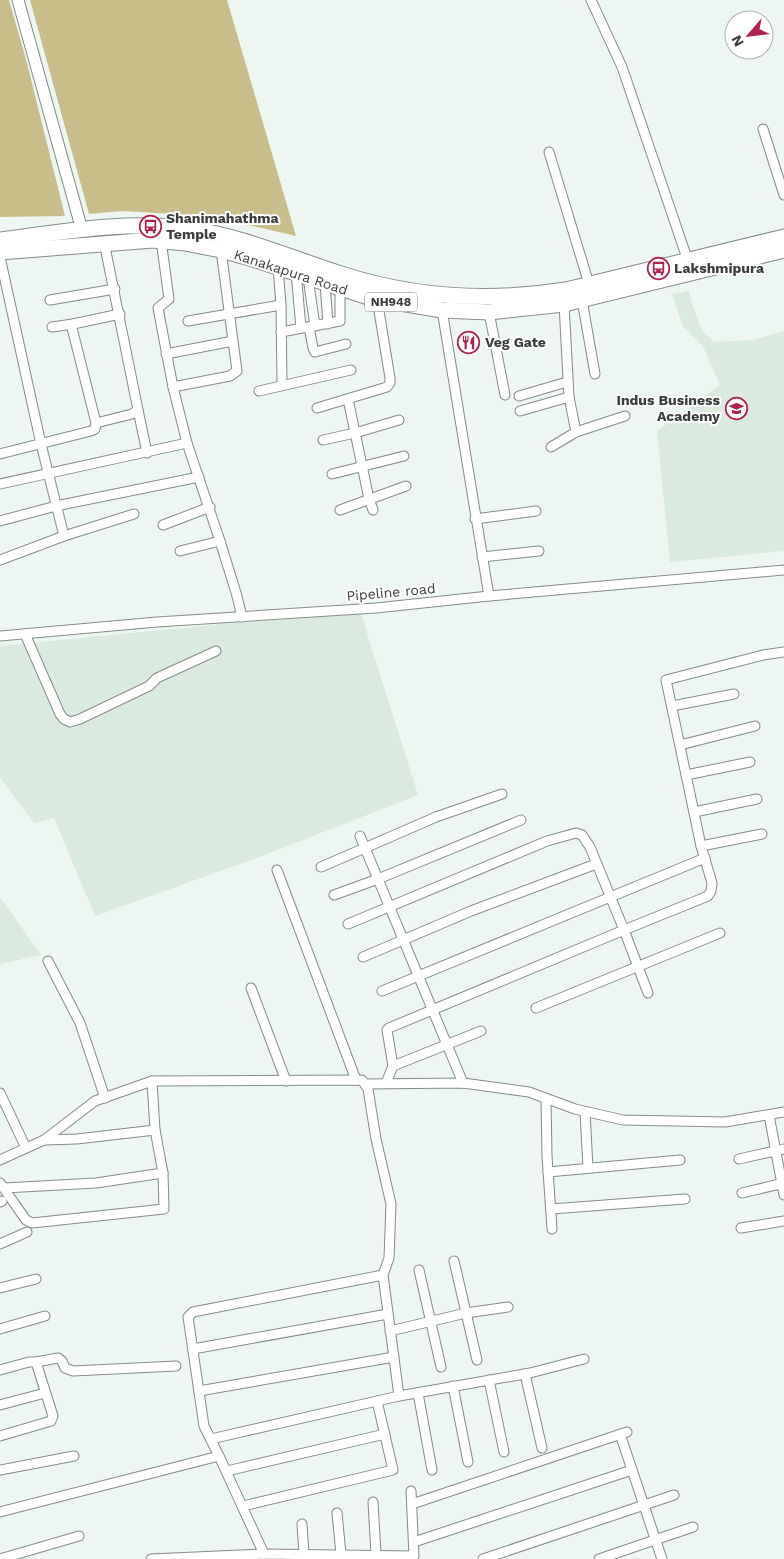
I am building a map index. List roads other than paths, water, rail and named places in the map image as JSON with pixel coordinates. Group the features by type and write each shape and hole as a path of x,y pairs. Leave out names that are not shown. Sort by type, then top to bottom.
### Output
{"highway":[{"name":"Kanakapura Road","path":"0,240 82,230 150,226 188,229 222,236 278,267 340,289 377,299 442,310 489,312 564,304 784,250"},
{"name":"Kanakapura Road","path":"0,252 104,242 162,240 220,250 252,251 373,284 437,295 485,298 542,294 784,237"}],"street":[{"path":"18,0 82,230"},
{"path":"591,0 622,67 688,261"},
{"path":"763,129 784,195"},
{"path":"549,152 590,284"},
{"path":"162,240 169,299 158,308 173,387 187,444 210,507 238,596 242,617"},
{"path":"104,242 120,314 146,453"},
{"path":"173,387 230,376 236,371 234,341 220,250"},
{"path":"0,258 41,444 64,536"},
{"path":"278,267 281,305 282,384"},
{"path":"302,275 308,327"},
{"path":"302,275 308,327 315,352 346,344"},
{"path":"325,284 328,324"},
{"path":"50,300 115,289"},
{"path":"281,332 340,321 340,289"},
{"path":"317,408 387,387 390,383 377,299"},
{"path":"582,300 595,374"},
{"path":"564,304 568,397 576,432"},
{"path":"188,321 281,305"},
{"path":"442,310 489,596"},
{"path":"489,312 505,395"},
{"path":"52,327 120,314"},
{"path":"0,454 95,429 96,423 72,328 73,324"},
{"path":"166,354 234,341"},
{"path":"259,391 282,384 351,370"},
{"path":"519,396 567,382"},
{"path":"520,411 568,397"},
{"path":"348,399 373,510"},
{"path":"96,423 132,414 138,410"},
{"path":"551,447 576,432 625,416"},
{"path":"323,440 399,420"},
{"path":"0,484 187,444"},
{"path":"332,474 363,468 404,456"},
{"path":"0,522 56,506 199,477"},
{"path":"340,510 406,486"},
{"path":"163,525 210,507"},
{"path":"475,519 536,511"},
{"path":"0,560 64,536 134,514"},
{"path":"180,550 220,541"},
{"path":"482,557 539,551"},
{"name":"Pipeline road","path":"0,636 157,622 376,608 784,570"},
{"path":"25,634 60,714 70,722 149,686 157,678 216,651"},
{"path":"386,1084 393,1066 386,1030 389,1028 708,896 712,892 712,883 694,812 666,680 763,655 784,652"},
{"path":"672,706 734,694"},
{"path":"680,745 756,726"},
{"path":"686,776 750,762"},
{"path":"321,867 436,817 502,794"},
{"path":"694,812 757,799"},
{"path":"334,895 378,879 520,820"},
{"path":"348,924 547,841 576,833 582,835 590,847 648,993"},
{"path":"702,846 762,834"},
{"path":"360,836 463,1083"},
{"path":"382,991 705,858"},
{"path":"364,957 471,911 596,864"},
{"path":"277,870 360,1082 368,1089 376,1139 391,1204 389,1258 383,1275 399,1396"},
{"path":"536,1008 720,933"},
{"path":"48,961 80,1022 105,1098"},
{"path":"251,988 286,1081"},
{"path":"393,1066 481,1031"},
{"path":"2,1185 26,1220 32,1223 164,1209 163,1173 155,1130 152,1081"},
{"path":"0,1160 44,1140 95,1101 152,1081 463,1083 529,1092 585,1112 623,1120 725,1122 784,1112"},
{"path":"0,1093 26,1148"},
{"path":"546,1099 552,1228"},
{"path":"585,1112 588,1168"},
{"path":"769,1115 780,1150 784,1195"},
{"path":"44,1140 77,1139 155,1130"},
{"path":"739,1160 780,1150"},
{"path":"548,1172 680,1160"},
{"path":"2,1185 96,1183 163,1173"},
{"path":"742,1193 783,1184"},
{"path":"550,1209 686,1199"},
{"path":"740,1228 784,1221"},
{"path":"0,1244 28,1232"},
{"path":"454,1261 477,1360"},
{"path":"418,1270 442,1367"},
{"path":"264,1554 227,1471 204,1426 188,1317 193,1312 383,1275"},
{"path":"0,1288 36,1279"},
{"path":"390,1331 466,1313 508,1307"},
{"path":"193,1350 388,1314"},
{"path":"0,1329 44,1316"},
{"path":"199,1391 394,1357"},
{"path":"0,1370 29,1362 58,1358 65,1368 73,1371 176,1366"},
{"path":"211,1439 399,1396 525,1374 584,1359"},
{"path":"0,1436 51,1421 53,1416 36,1362"},
{"path":"525,1374 542,1448"},
{"path":"489,1380 504,1452"},
{"path":"454,1386 468,1462"},
{"path":"418,1392 432,1470"},
{"path":"0,1405 45,1393"},
{"path":"243,1506 393,1470 377,1401"},
{"path":"412,1504 624,1433 632,1470 662,1559"},
{"path":"227,1471 385,1434"},
{"path":"0,1470 74,1456"},
{"path":"0,1512 219,1456"},
{"path":"414,1542 632,1470"},
{"path":"151,1559 264,1554 376,1554 414,1557 411,1491"},
{"path":"483,1559 674,1495"},
{"path":"373,1502 376,1554"},
{"path":"337,1513 341,1554"},
{"path":"302,1524 304,1554"},
{"path":"599,1559 693,1527"},
{"path":"0,1559 31,1555 79,1536"}],"place":[{"name":"Shanimahathma Temple","path":"150,226"},
{"name":"Lakshmipura","path":"658,268"},
{"name":"Veg Gate","path":"469,342"},
{"name":"Indus Business Academy","path":"736,408"}]}
